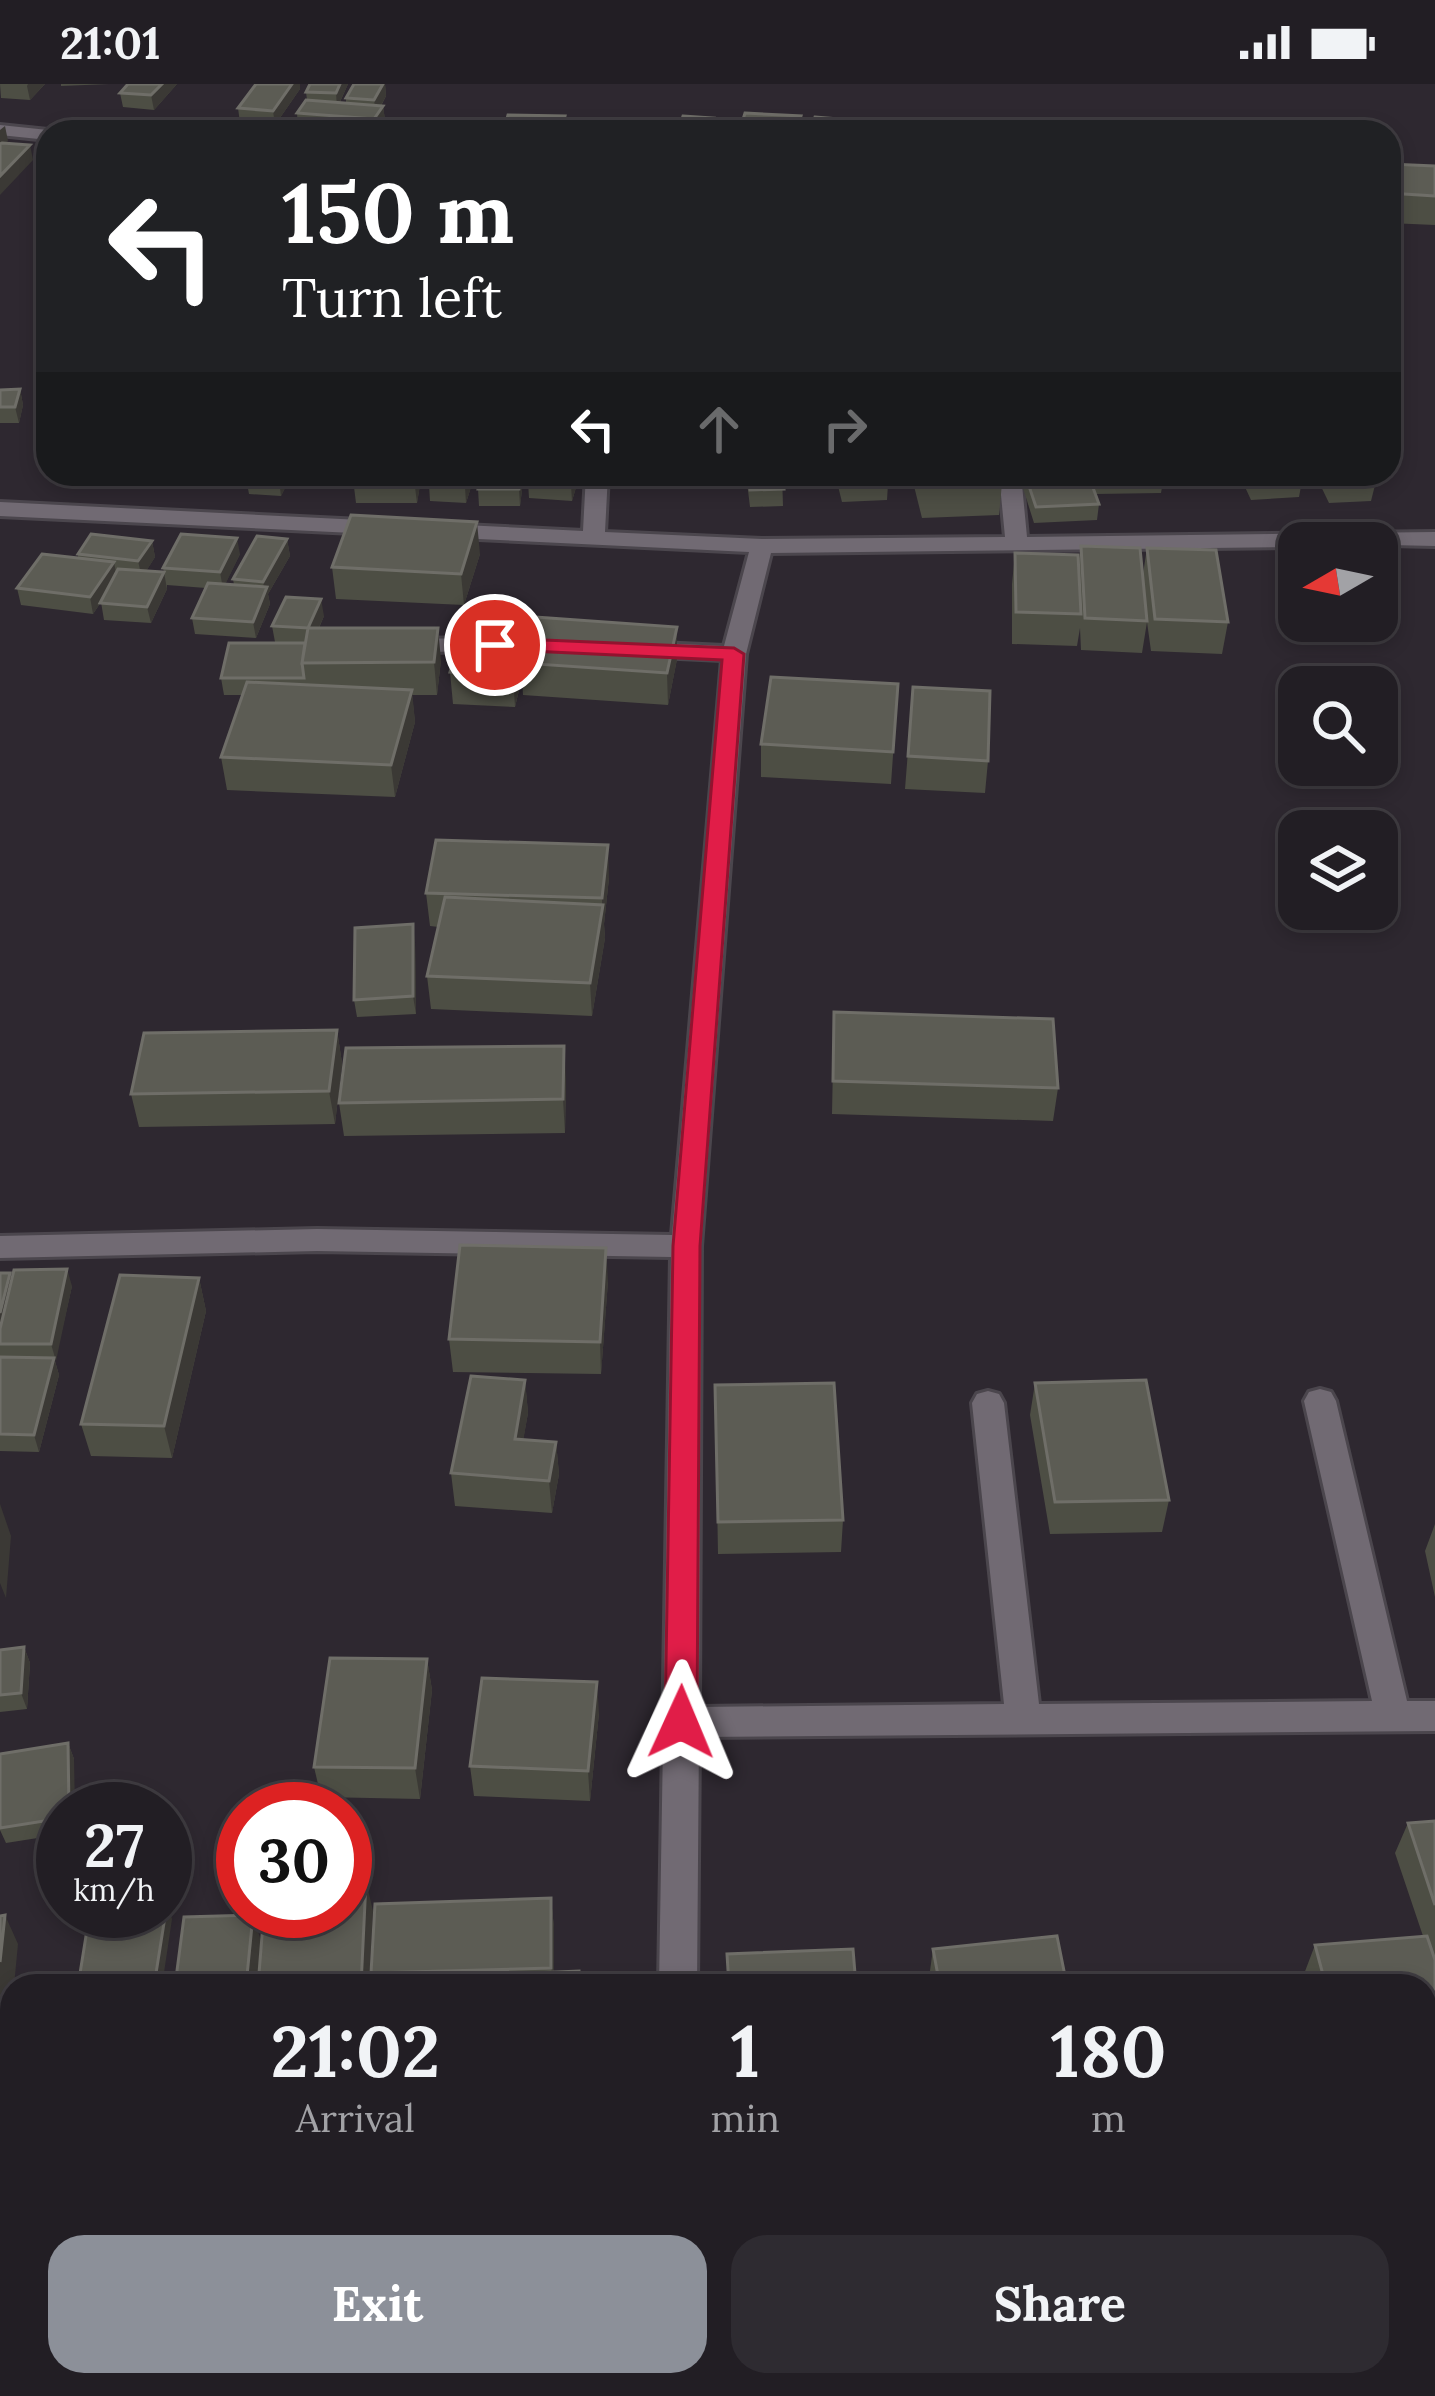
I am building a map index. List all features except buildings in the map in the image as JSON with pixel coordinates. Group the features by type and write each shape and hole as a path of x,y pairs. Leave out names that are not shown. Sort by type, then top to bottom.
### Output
{"street":[{"path":"0,130 36,134"},
{"path":"594,540 596,486"},
{"path":"1011,486 1017,543"},
{"path":"0,509 761,546 1435,538"},
{"path":"678,1974 686,1246 734,654 761,546"},
{"path":"367,646 519,645"},
{"path":"603,648 734,654"},
{"path":"0,1247 317,1240 686,1246"},
{"path":"1320,1401 1393,1716"},
{"path":"988,1403 1023,1720"},
{"path":"681,1722 1435,1716"}],"route":[{"path":"495,645 734,654 686,1246 681,1722"}]}
